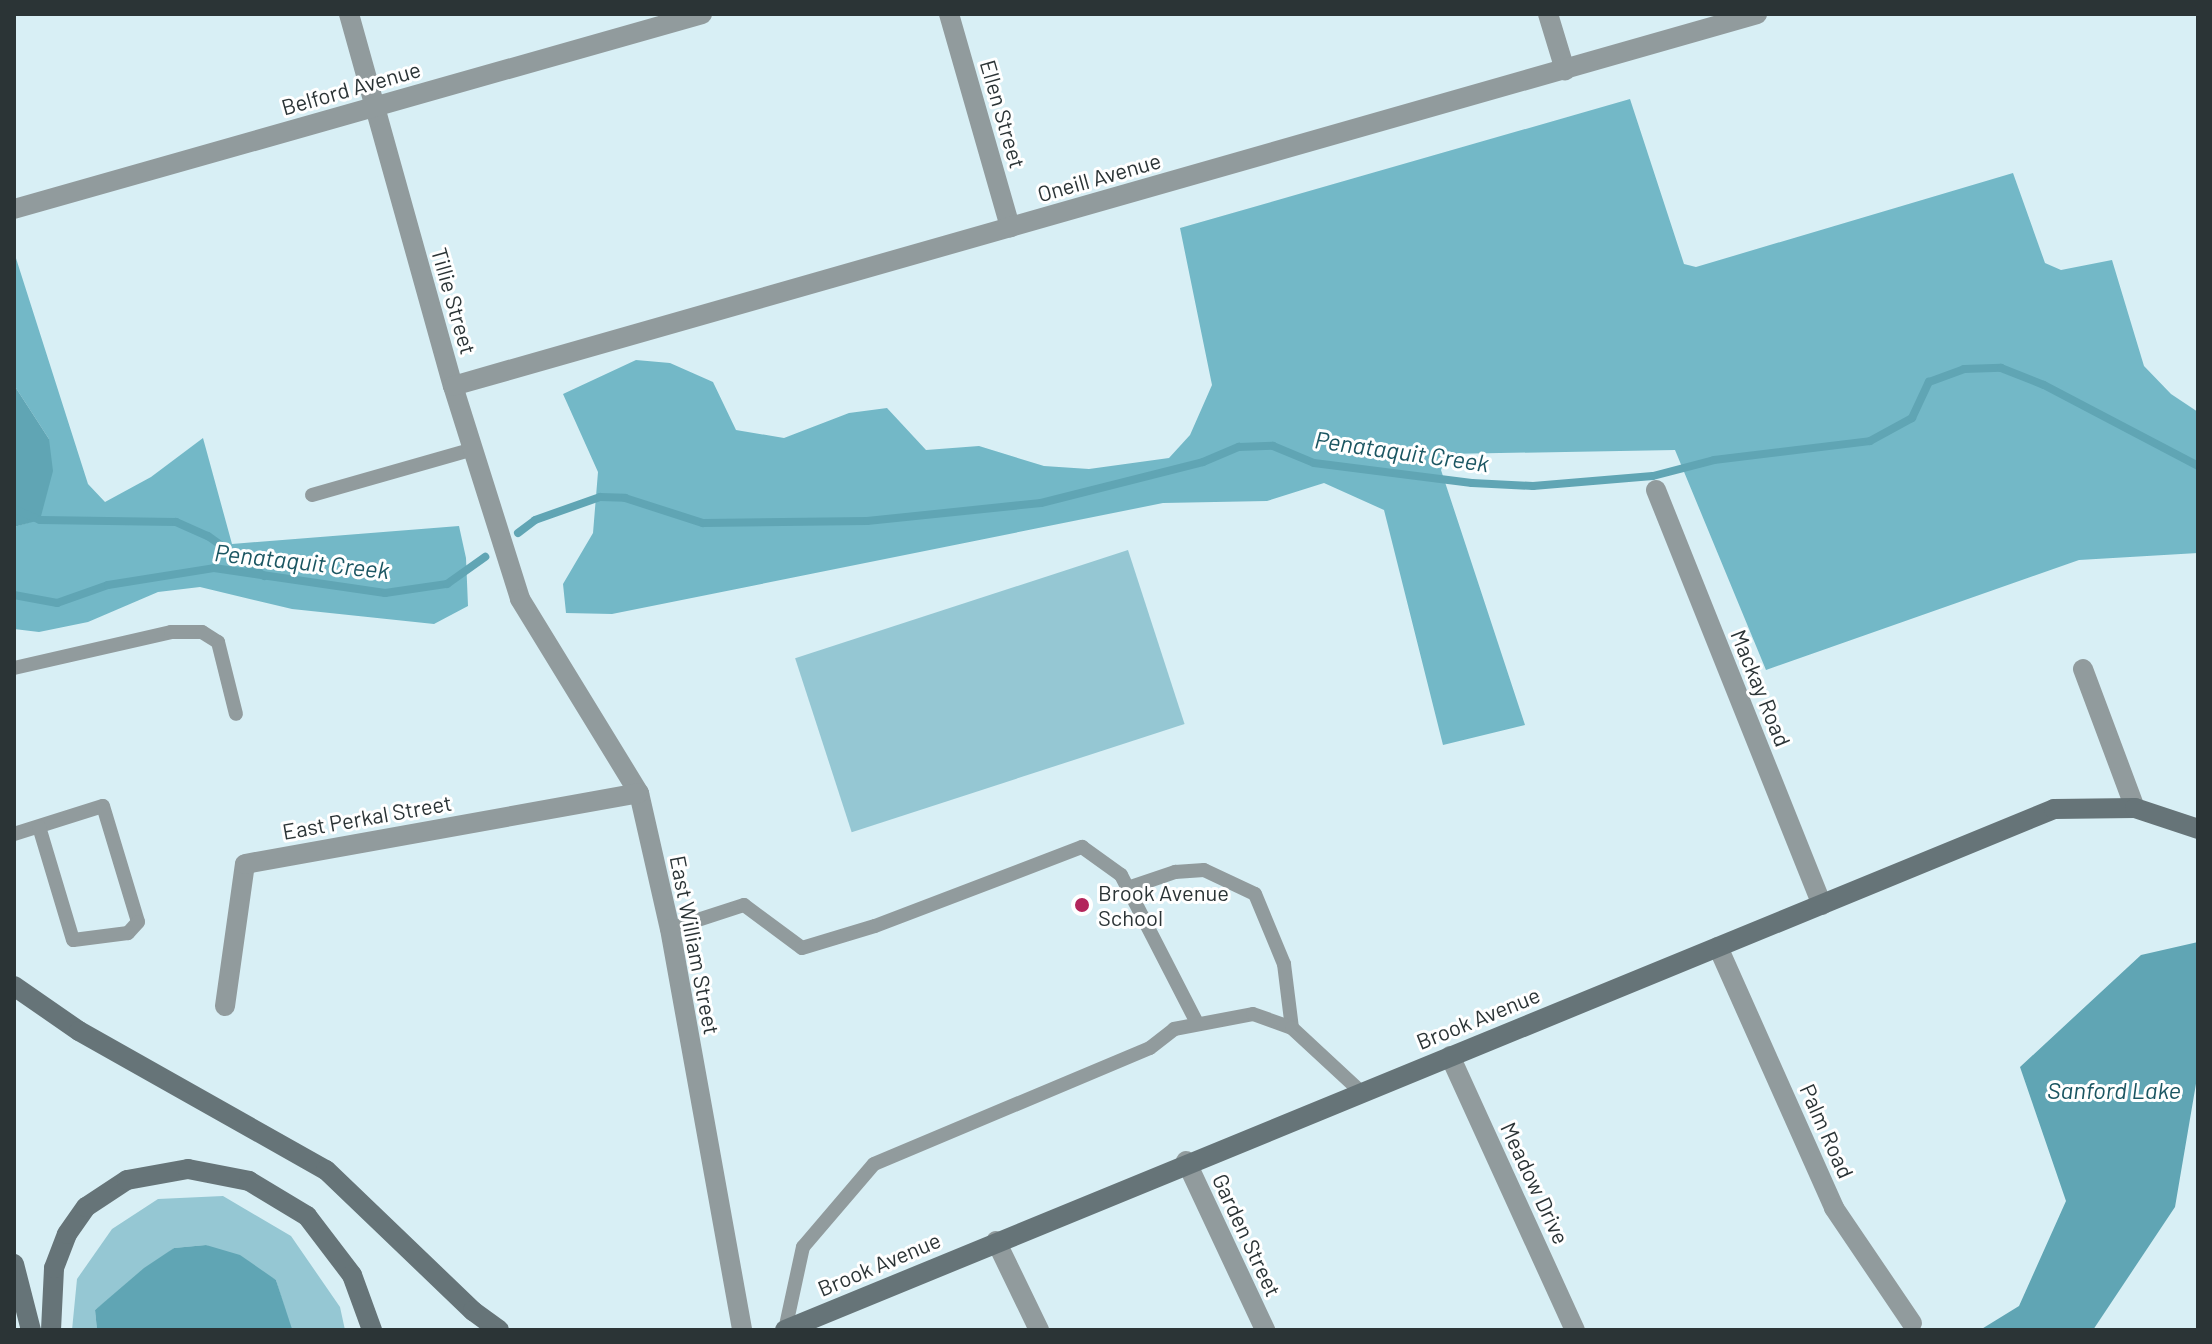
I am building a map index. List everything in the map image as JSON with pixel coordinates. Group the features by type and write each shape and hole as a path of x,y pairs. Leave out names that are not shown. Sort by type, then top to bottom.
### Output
{"street":[{"name":"Tillie Street","path":"349,14 453,386 520,599"},
{"name":"Belford Avenue","path":"14,209 702,14"},
{"name":"Ellen Street","path":"949,14 1010,227"},
{"path":"1548,14 1565,70"},
{"name":"Oneill Avenue","path":"453,386 1757,14"},
{"name":"Mackay Road","path":"1656,490 1822,905"},
{"name":"East William Street","path":"520,599 639,793 670,929 742,1330"},
{"path":"2083,669 2135,808"},
{"name":"East Perkal Street","path":"225,1006 245,864 639,793"},
{"name":"Brook Avenue","path":"785,1330 1186,1161 2054,809 2135,808 2198,829"},
{"name":"Palm Road","path":"1718,947 1834,1208 1912,1323"},
{"path":"14,986 79,1031 326,1170 473,1311 499,1330"},
{"name":"Meadow Drive","path":"1450,1056 1575,1330"},
{"name":"Garden Street","path":"1186,1161 1265,1330"},
{"path":"51,1330 54,1268 67,1234 86,1207 127,1180 188,1169 249,1181 307,1216 352,1275 372,1330"},
{"path":"996,1241 1039,1330"},
{"path":"14,1264 31,1330"}],"lane":[{"path":"312,495 473,449"},
{"path":"14,668 171,632 202,632 218,642 236,714"},
{"path":"14,834 103,806 138,922 128,933 73,940 39,827"},
{"path":"670,929 744,905 802,948 875,926 1082,847 1121,875 1196,1021"},
{"path":"1128,888 1175,872 1204,870 1255,894 1284,964 1292,1028"},
{"path":"785,1330 803,1247 874,1164 1150,1048 1196,1021 1253,1014 1292,1028 1361,1092"}],"shaded area":[{"path":"1630,99 1684,264 1696,267 2013,173 2045,263 2061,270 2112,260 2144,366 2171,394 2198,412 2198,553 2079,560 1766,670 1675,450 1447,454 1441,470 1525,725 1443,745 1384,510 1324,483 1267,501 1163,503 612,614 566,613 563,584 593,533 598,472 563,394 636,360 670,363 713,382 736,430 784,438 849,413 887,408 926,450 979,446 1044,466 1089,469 1169,458 1190,435 1212,385 1180,228"},
{"path":"14,252 88,484 105,502 151,477 203,438 232,544 459,526 466,558 468,606 434,624 292,609 200,587 158,592 88,622 39,632 14,629 14,527 40,519 49,439 14,385"},
{"path":"1128,550 1185,724 852,832 795,658"},
{"path":"223,1196 291,1236 340,1307 345,1330 291,1330 276,1280 206,1245 174,1248 95,1310 97,1330 72,1330 77,1279 112,1229 158,1199"}],"water":[{"path":"14,385 49,439 53,471 40,520 14,527"},
{"name":"Sanford Lake","path":"2198,942 2198,1072 2175,1207 2093,1330 1980,1330 2019,1306 2066,1201 2020,1067 2141,955"},
{"path":"206,1245 240,1255 276,1280 292,1329 97,1330 95,1310 144,1268 174,1248"}],"waterway":[{"name":"Penataquit Creek","path":"518,533 535,520 600,497 625,498 703,523 867,521 1041,503 1203,462 1239,447 1273,446 1314,463 1472,483 1533,486 1653,476 1714,460 1870,441 1912,418 1929,382 1964,369 2001,368 2044,385 2198,466"},
{"path":"14,509 40,520 176,522 208,536 264,576"},
{"name":"Penataquit Creek","path":"14,595 57,603 108,585 214,568 385,593 447,584 485,557"}],"place":[{"name":"Brook Avenue School","path":"1082,905"}]}
